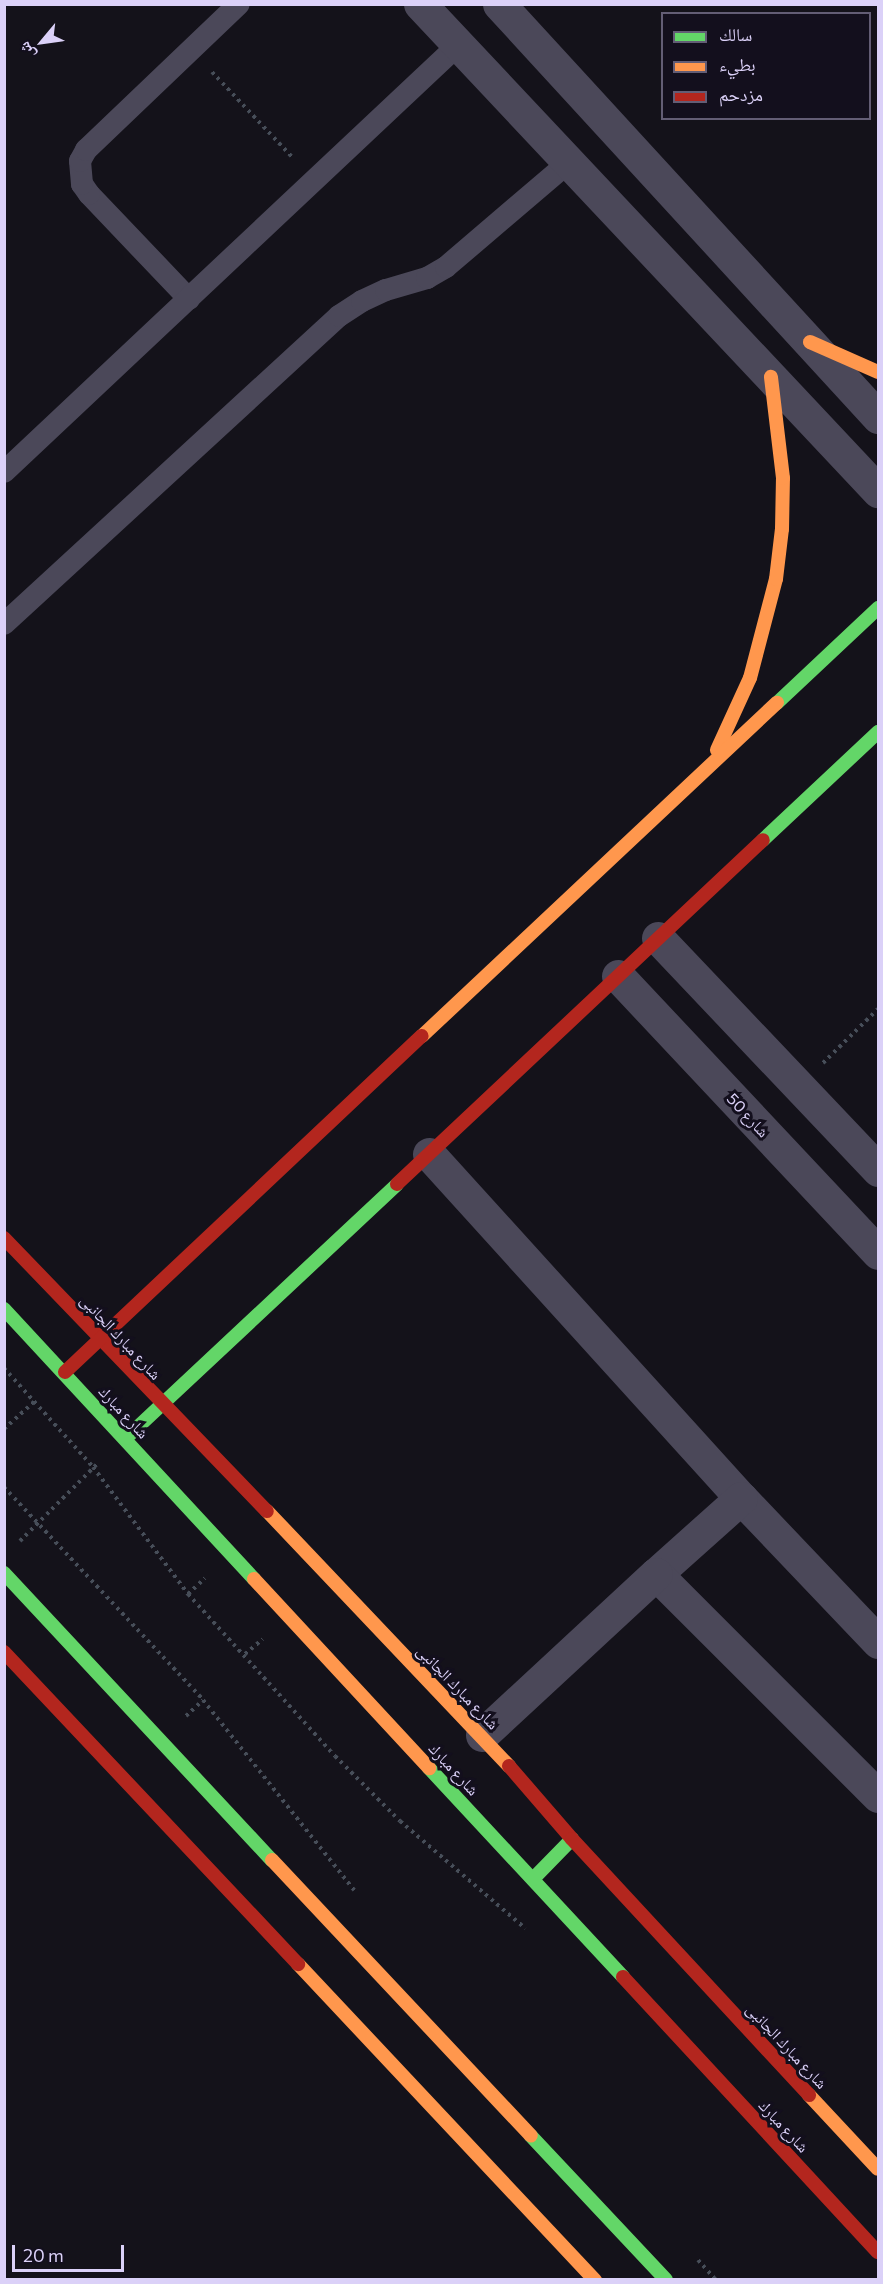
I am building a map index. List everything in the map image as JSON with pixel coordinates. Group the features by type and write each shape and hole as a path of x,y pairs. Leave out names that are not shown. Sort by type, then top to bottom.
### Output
{"main road":[{"path":"810,342 879,372"},
{"path":"706,770 730,725 750,678 765,629 776,579 782,529 783,478 779,427 771,376"},
{"path":"65,1372 879,608"},
{"path":"126,1438 879,732"},
{"name":"شارع مبارك الجانبى","path":"4,1238 162,1405 482,1735 572,1839 879,2169"},
{"path":"143,1298 130,1341 135,1358 154,1373"},
{"name":"شارع مبارك","path":"4,1309 65,1372 879,2252"},
{"path":"175,1375 193,1375"},
{"path":"4,1573 666,2280"},
{"path":"4,1652 595,2280"},
{"path":"533,1879 572,1839"}],"street":[{"path":"420,4 879,491"},
{"path":"499,4 879,417"},
{"path":"658,938 879,1170"},
{"name":"شارع 50","path":"618,976 879,1253"},
{"path":"429,1154 741,1498 879,1642"},
{"path":"482,1735 741,1498"},
{"path":"656,1574 874,1782"}],"lane":[{"path":"189,298 89,194 82,184 80,161 86,150 239,4"},
{"path":"4,472 458,45"},
{"path":"4,624 339,316 362,301 386,290 427,278 446,267 570,162"}],"path":[{"path":"192,50 314,180"},
{"path":"799,1087 879,1009"},
{"path":"4,1368 93,1467 188,1594 355,1777 400,1821 529,1932"},
{"path":"4,1429 65,1372"},
{"path":"18,1543 93,1467 126,1438"},
{"path":"4,1487 203,1700 355,1892"},
{"path":"692,2254 716,2280"}],"traffic: fast":[{"path":"777,703 878,608"},
{"path":"763,840 878,732"},
{"path":"126,1438 397,1184"},
{"path":"4,1309 254,1579"},
{"path":"4,1573 272,1860"},
{"path":"429,1768 623,1977"},
{"path":"533,1879 572,1839"},
{"path":"531,2136 666,2280"}],"traffic: slow":[{"path":"810,342 878,372"},
{"path":"717,750 750,678 776,579 782,529 783,478 771,377"},
{"path":"422,1036 777,703"},
{"path":"267,1511 509,1766"},
{"path":"254,1579 429,1768"},
{"path":"272,1860 531,2136"},
{"path":"298,1964 595,2280"},
{"path":"809,2095 878,2169"}],"traffic: jam":[{"path":"397,1184 763,840"},
{"path":"65,1372 422,1036"},
{"path":"4,1238 267,1511"},
{"path":"4,1652 298,1964"},
{"path":"509,1766 572,1839 809,2095"},
{"path":"623,1977 878,2252"}]}
